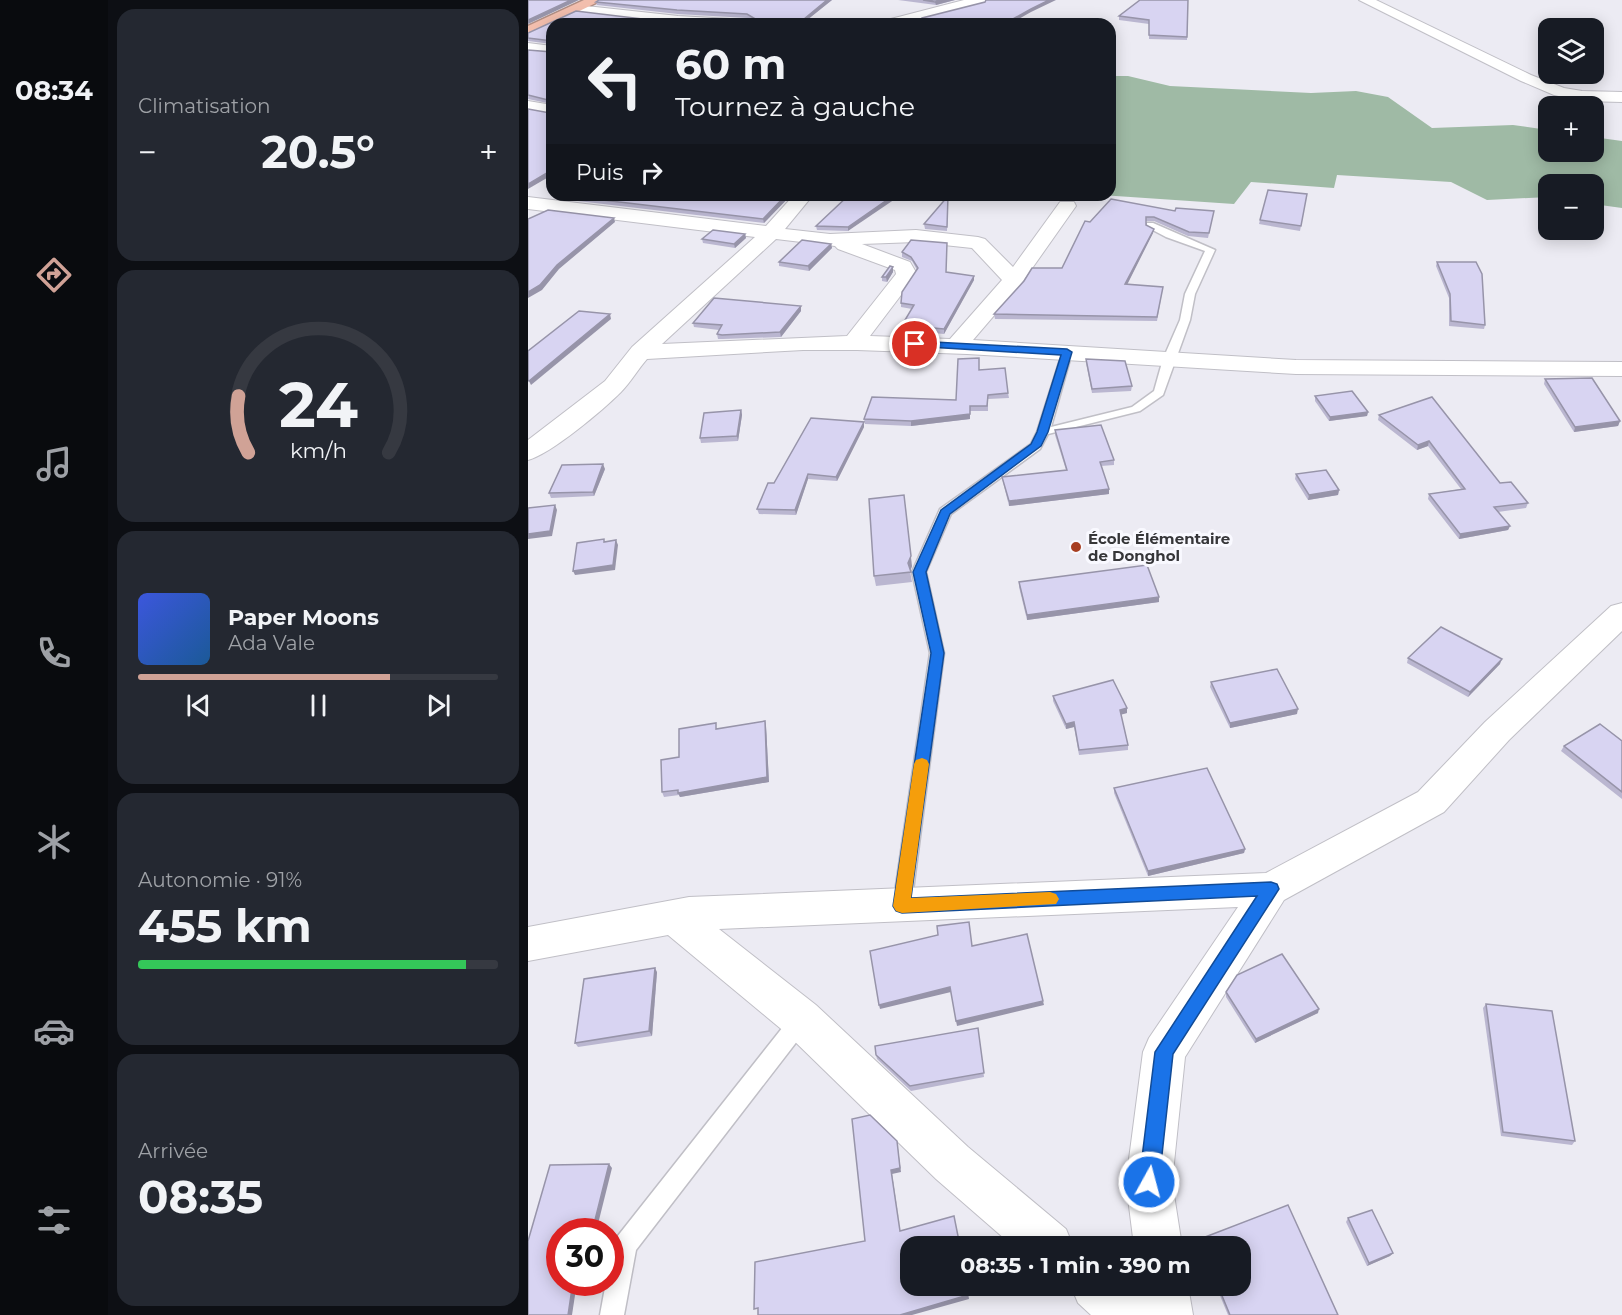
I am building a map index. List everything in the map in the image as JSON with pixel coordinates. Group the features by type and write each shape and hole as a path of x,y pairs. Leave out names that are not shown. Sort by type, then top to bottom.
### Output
{"highway":[{"path":"558,18 595,0"},
{"path":"528,32 546,24"}],"street":[{"path":"911,18 980,0"},
{"path":"1366,0 1526,78 1560,92 1582,96 1622,97"},
{"path":"577,9 680,18"},
{"path":"528,47 546,49"},
{"path":"528,106 546,109"},
{"path":"528,452 613,386 640,352 771,233 799,201"},
{"path":"528,203 830,240 916,236 978,243 1014,279"},
{"path":"957,345 1014,279 1067,206"},
{"path":"830,240 903,266 908,274 853,343"},
{"path":"640,352 853,343 957,345 1295,366 1500,370 1622,369"},
{"path":"528,944 689,914 1271,889 1431,802 1497,730 1622,613"},
{"path":"1157,1236 1149,1182 1164,1052 1271,889"},
{"path":"679,916 682,923 801,1019 952,1163 1037,1236"},
{"path":"1107,1296 1129,1315"},
{"path":"1165,1296 1168,1315"}],"lane":[{"path":"1043,432 1136,410 1159,393 1169,359 1185,320 1190,294 1210,250 1169,235 1150,225"},
{"path":"902,906 937,653 920,572 945,512 1036,446 1043,432 1067,352"},
{"path":"612,1315 625,1245 801,1019"}],"green space":[{"path":"1116,76 1128,76 1170,86 1311,93 1356,91 1388,97 1432,128 1513,125 1538,129 1538,162 1604,162 1604,139 1622,141 1622,208 1604,206 1604,174 1538,174 1538,197 1487,200 1451,182 1337,175 1334,188 1251,182 1234,204 1116,196"}],"building":[{"path":"528,0 571,0 528,20"},
{"path":"599,0 827,0 805,18 754,18 747,14 596,2"},
{"path":"986,0 1049,0 1015,18 922,18"},
{"path":"1140,0 1188,0 1187,37 1149,35 1149,20 1119,16"},
{"path":"576,11 634,18 561,18"},
{"path":"546,25 546,40 528,38 528,33"},
{"path":"528,50 546,52 546,100 528,95"},
{"path":"528,109 546,112 546,174 528,184"},
{"path":"1268,190 1307,194 1301,226 1260,220"},
{"path":"1116,200 1175,211 1176,208 1214,211 1209,233 1189,232 1154,217 1146,217 1146,225 1154,229 1125,284 1163,287 1157,317 994,314 1024,281 1032,268 1062,268 1085,221 1090,222 1109,201"},
{"path":"611,201 780,201 763,219"},
{"path":"843,201 885,201 848,227 816,226"},
{"path":"944,201 948,201 947,227 924,224"},
{"path":"548,210 614,218 557,265 540,285 528,292 528,219"},
{"path":"713,230 745,234 734,244 702,239"},
{"path":"802,240 831,244 808,266 779,262"},
{"path":"911,240 947,243 946,272 974,276 944,329 902,325 914,305 901,303 902,292 918,268 911,257 902,252"},
{"path":"1437,262 1476,262 1482,274 1485,325 1451,321 1450,294"},
{"path":"890,266 893,267 886,277 882,277"},
{"path":"714,298 801,306 780,332 722,335 717,334 722,325 693,323"},
{"path":"579,311 610,314 529,381 528,351"},
{"path":"979,358 979,370 1005,368 1008,393 988,395 987,406 970,406 970,414 911,421 864,419 872,397 956,400 958,359"},
{"path":"1086,359 1125,361 1132,386 1092,389"},
{"path":"1592,378 1620,421 1575,427 1545,379"},
{"path":"1352,391 1368,412 1330,417 1315,396"},
{"path":"1432,397 1500,483 1511,482 1528,503 1494,507 1510,526 1460,534 1429,494 1465,489 1429,441 1418,445 1379,415"},
{"path":"741,410 737,436 700,438 704,413"},
{"path":"811,418 864,422 836,477 808,474 795,510 757,509 768,483 774,483"},
{"path":"1101,425 1114,460 1100,462 1109,489 1009,501 1002,477 1067,470 1055,430"},
{"path":"603,464 593,492 549,493 562,465"},
{"path":"1326,470 1339,490 1309,495 1296,474"},
{"path":"904,495 911,556 908,563 911,572 874,576 869,499"},
{"path":"555,505 550,531 528,534 528,508"},
{"path":"604,539 604,542 616,540 613,565 573,571 577,543"},
{"path":"1147,565 1159,597 1027,615 1019,582"},
{"path":"1441,627 1502,659 1470,692 1408,658"},
{"path":"1277,669 1298,709 1230,723 1211,682"},
{"path":"1113,680 1127,708 1120,710 1128,745 1079,750 1074,722 1066,724 1053,696"},
{"path":"765,721 767,777 678,793 678,790 662,792 661,760 679,757 679,729 716,723 716,729"},
{"path":"1600,724 1622,741 1622,792 1564,746"},
{"path":"1207,768 1245,849 1148,871 1114,788"},
{"path":"969,922 972,946 1027,934 1043,1001 956,1021 950,987 879,1005 870,951 938,935 937,926"},
{"path":"1282,954 1319,1009 1256,1039 1226,992 1237,975"},
{"path":"655,968 649,1031 575,1043 584,979"},
{"path":"1486,1004 1552,1011 1575,1141 1503,1132"},
{"path":"978,1028 984,1073 910,1086 876,1055 875,1046"},
{"path":"870,1115 897,1141 900,1168 891,1170 900,1231 954,1216 958,1236 900,1236 900,1296 965,1296 900,1315 758,1315 758,1308 754,1309 755,1262 865,1241 852,1119"},
{"path":"609,1164 596,1218 546,1218 546,1296 571,1296 568,1315 528,1315 528,1241 550,1165"},
{"path":"1288,1205 1338,1315 1230,1315 1222,1296 1251,1296 1251,1236 1208,1236"},
{"path":"1372,1210 1393,1253 1369,1263 1348,1218"}],"slow traffic":[{"path":"922,764 902,906 1050,899"}],"place":[{"name":"École Élémentaire de Donghol","path":"1076,547"}],"route":[{"path":"915,344 1067,352 1043,432 1036,446 945,512 920,572 937,653 902,906 1271,889 1164,1052 1149,1182"}]}
